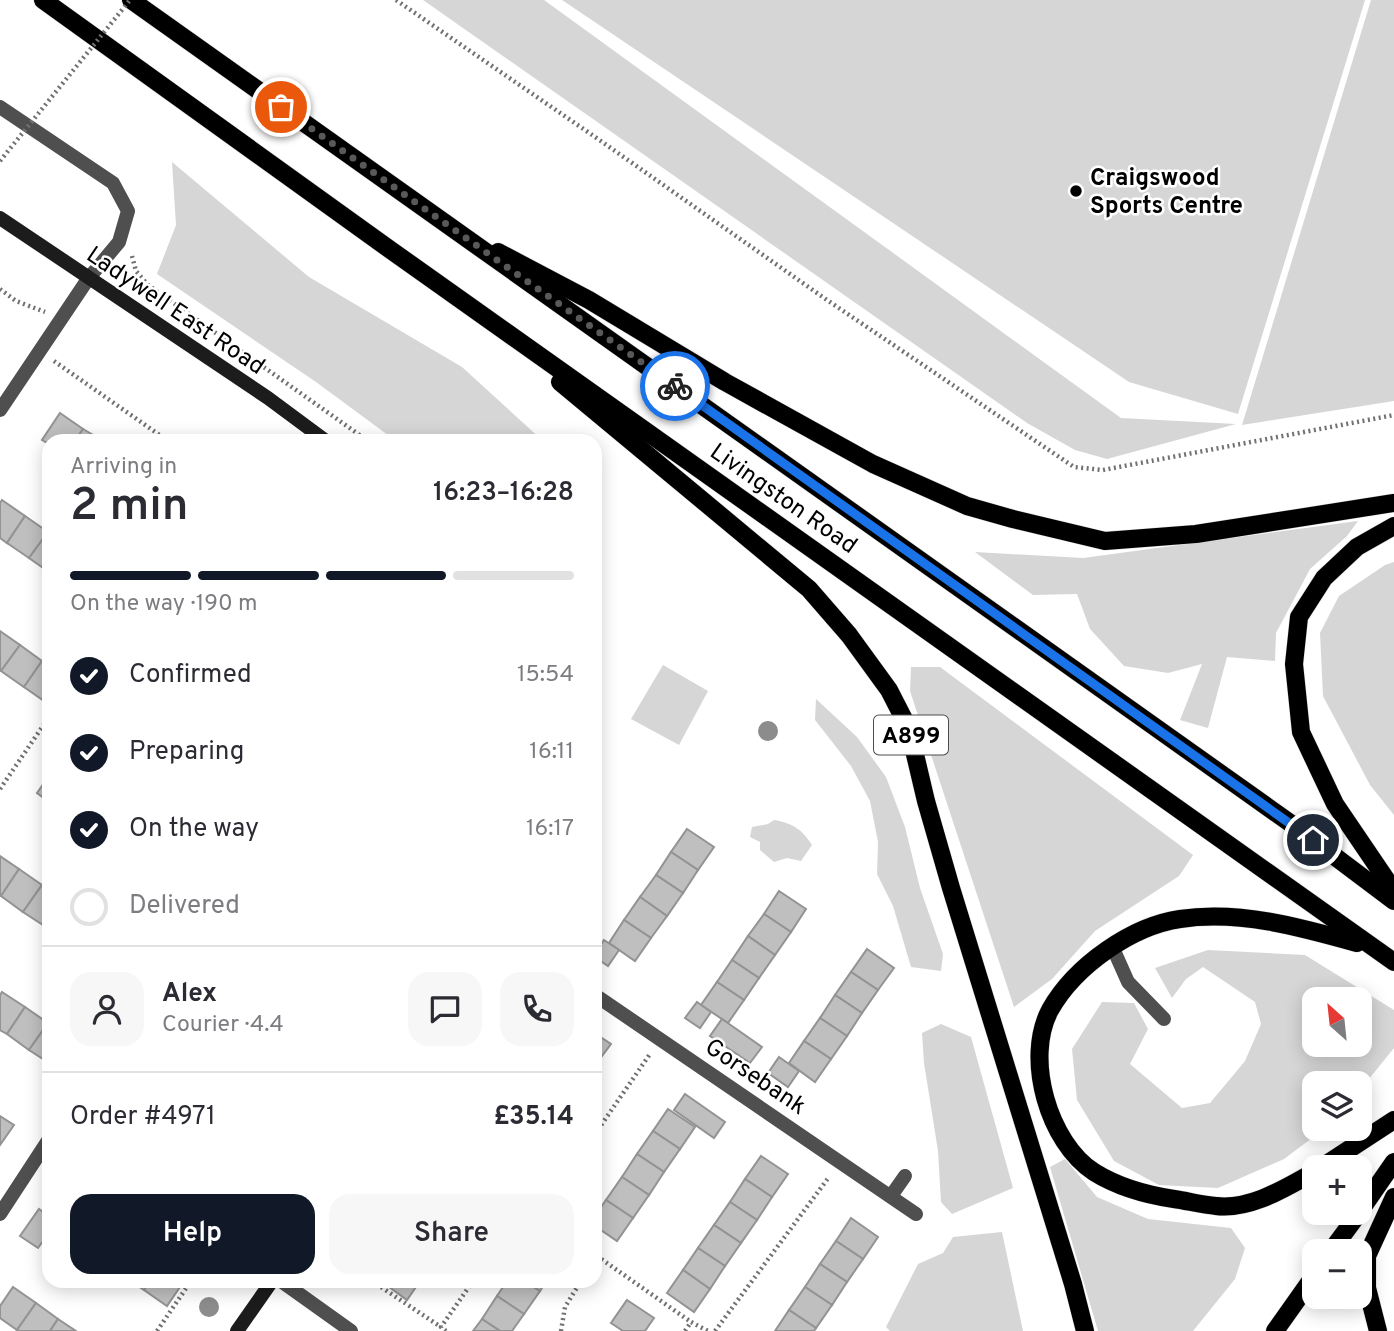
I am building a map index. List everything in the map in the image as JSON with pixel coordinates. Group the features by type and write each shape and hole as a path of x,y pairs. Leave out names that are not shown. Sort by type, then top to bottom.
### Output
{"main road":[{"name":"Livingston Road","path":"43,0 1392,961"},
{"name":"Livingston Road","path":"131,0 1282,818 1394,901"},
{"path":"451,229 589,300 725,382 873,464 967,506 1001,516 1105,541 1196,534 1394,503"},
{"name":"A899","path":"470,306 809,589 849,635 889,690 909,729 951,888 1073,1284 1085,1331"},
{"path":"1394,526 1357,547 1324,578 1298,617 1294,664 1301,732 1335,804 1394,891"},
{"path":"1302,1179 1277,1193 1243,1204 1218,1207 1164,1198 1115,1183 1092,1171 1068,1147 1051,1119 1042,1087 1042,1038 1048,1013 1065,987 1087,964 1112,946 1146,926 1181,918 1251,917 1370,946"},
{"path":"1341,1155 1394,1121"},
{"path":"1372,1193 1394,1162"},
{"path":"1378,1331 1367,1287 1367,1256 1394,1196"},
{"path":"1275,1331 1302,1293"}],"street":[{"path":"0,107 113,183 128,211 118,242 88,279 0,410"},
{"name":"Ladywell East Road","path":"0,218 317,434"},
{"path":"1112,946 1128,982 1164,1019"},
{"name":"Gorsebank","path":"602,1000 916,1214"},
{"path":"0,1214 42,1150"},
{"path":"891,1196 905,1176"},
{"path":"237,1331 267,1288"},
{"path":"290,1288 346,1330"}],"path":[{"path":"0,161 131,0"},
{"path":"396,0 598,138 827,300 1074,467 1103,470 1394,415"},
{"path":"136,247 132,257 136,271 148,285 358,434"},
{"path":"0,289 16,301 43,310 58,323"},
{"path":"40,351 158,434"},
{"path":"0,789 42,727"},
{"path":"602,1124 660,1038"},
{"path":"715,1331 840,1161"},
{"path":"602,1261 708,1331"},
{"path":"157,1331 186,1288"},
{"path":"382,1288 443,1329 469,1288"},
{"path":"561,1331 565,1307 577,1288"},
{"path":"685,1331 691,1322"}],"shaded area":[{"path":"423,0 544,0 1121,418 1236,424 1107,459 1075,450 1027,423"},
{"name":"Craigswood Sports Centre","path":"562,0 1365,0 1238,414 1129,382"},
{"path":"1371,0 1394,0 1394,401 1242,425"},
{"path":"172,162 309,277 462,367 535,434 387,434 316,382 157,274 176,225"},
{"path":"1358,521 1347,536 1310,569 1276,633 1275,661 1227,657 1208,728 1180,720 1202,664 1168,673 1124,666 1090,629 1077,594 1033,595 975,552 1083,558"},
{"path":"1394,562 1394,815 1370,785 1323,696 1320,633 1339,596 1385,565"},
{"path":"663,665 708,691 679,745 631,719"},
{"path":"911,667 940,667 1193,855 1179,876 1095,931 1052,979 1014,1007 910,691"},
{"path":"816,699 857,737 886,777 905,827 920,888 943,954 941,971 911,967 893,906 877,874 878,842 870,801 851,766 815,720"},
{"path":"774,820 796,828 812,845 801,861 787,858 774,862 760,850 760,842 750,837 752,827"},
{"path":"1208,950 1305,955 1357,987 1302,987 1302,1057 1372,1057 1372,996 1394,1010 1394,1048 1372,1075 1372,1071 1302,1071 1302,1141 1308,1141 1284,1159 1218,1188 1159,1185 1114,1161 1077,1100 1072,1049 1102,1002 1134,1003 1148,1029 1130,1064 1182,1108 1210,1103 1245,1061 1261,1024 1255,1002 1203,967 1186,979 1172,998 1155,968"},
{"path":"941,1024 971,1037 1013,1188 952,1214 941,1202 938,1151 922,1033"},
{"path":"1065,1159 1097,1197 1148,1219 1231,1228 1245,1248 1235,1279 1193,1331 1098,1331 1050,1167"},
{"path":"1002,1232 1023,1331 890,1331 886,1327 918,1264 943,1253 953,1237"}],"building":[{"path":"60,413 83,429 80,434 46,434"},
{"path":"2,500 25,516 7,543 0,538"},
{"path":"25,516 42,528 42,540 29,558 7,543"},
{"path":"42,540 42,567 29,558"},
{"path":"0,631 20,645 1,671 0,671"},
{"path":"20,645 42,661 24,687 1,671"},
{"path":"42,661 42,700 24,687"},
{"path":"687,829 714,847 698,870 671,852"},
{"path":"671,852 698,870 683,893 656,875"},
{"path":"0,856 19,869 1,896 0,896"},
{"path":"19,869 42,885 23,912 1,896"},
{"path":"656,875 683,893 667,916 640,897"},
{"path":"42,885 42,924 23,912"},
{"path":"779,891 806,909 791,932 764,914"},
{"path":"640,897 667,916 651,938 624,920"},
{"path":"764,914 791,932 775,955 748,936"},
{"path":"624,920 651,938 635,961 609,943"},
{"path":"748,936 775,955 759,978 732,960"},
{"path":"604,940 619,950 608,966 602,962"},
{"path":"867,949 894,968 878,990 851,972"},
{"path":"732,960 759,978 744,1000 717,982"},
{"path":"851,972 878,990 862,1013 835,995"},
{"path":"717,982 744,1000 728,1023 701,1005"},
{"path":"2,992 25,1007 7,1034 0,1030"},
{"path":"835,995 862,1013 847,1036 820,1018"},
{"path":"697,1002 711,1012 700,1028 685,1018"},
{"path":"25,1007 42,1019 42,1032 29,1050 7,1034"},
{"path":"820,1018 847,1036 831,1059 804,1041"},
{"path":"722,1019 762,1047 750,1063 710,1036"},
{"path":"42,1032 42,1058 29,1050"},
{"path":"602,1038 611,1044 602,1056"},
{"path":"804,1041 831,1059 815,1082 789,1063"},
{"path":"779,1057 799,1071 788,1087 768,1073"},
{"path":"685,1094 725,1122 714,1138 674,1110"},
{"path":"668,1109 695,1127 680,1149 653,1131"},
{"path":"0,1116 14,1125 0,1145"},
{"path":"653,1131 680,1149 664,1172 637,1154"},
{"path":"637,1154 664,1172 649,1195 622,1177"},
{"path":"761,1156 788,1174 772,1197 745,1179"},
{"path":"622,1177 649,1195 633,1218 606,1200"},
{"path":"745,1179 772,1197 757,1220 730,1202"},
{"path":"606,1200 633,1218 617,1241 602,1231 602,1206"},
{"path":"730,1202 757,1220 741,1243 714,1225"},
{"path":"39,1209 42,1211 42,1243 38,1248 20,1236"},
{"path":"851,1218 878,1237 863,1259 836,1241"},
{"path":"714,1225 741,1243 725,1266 698,1248"},
{"path":"836,1241 863,1259 847,1282 820,1264"},
{"path":"698,1248 725,1266 710,1289 683,1270"},
{"path":"820,1264 847,1282 832,1305 805,1287"},
{"path":"683,1270 710,1289 694,1312 667,1293"},
{"path":"13,1287 36,1303 17,1330 0,1318 0,1306"},
{"path":"805,1287 832,1305 816,1328 789,1310"},
{"path":"145,1288 179,1288 167,1306 144,1290"},
{"path":"391,1288 415,1288 407,1300"},
{"path":"502,1288 536,1288 540,1291 524,1314 497,1296"},
{"path":"497,1296 524,1314 512,1331 500,1331 482,1319"},
{"path":"627,1300 654,1318 645,1331 623,1331 611,1323"},
{"path":"36,1303 58,1319 50,1331 17,1330"},
{"path":"789,1310 816,1328 814,1331 775,1331"},
{"path":"58,1319 76,1331 50,1331"},
{"path":"482,1319 500,1331 473,1331"}],"way so far":[{"path":"281,107 675,386"}],"place":[{"name":"Craigswood Sports Centre","path":"1076,191"}],"route":[{"path":"675,386 1313,840"}]}
